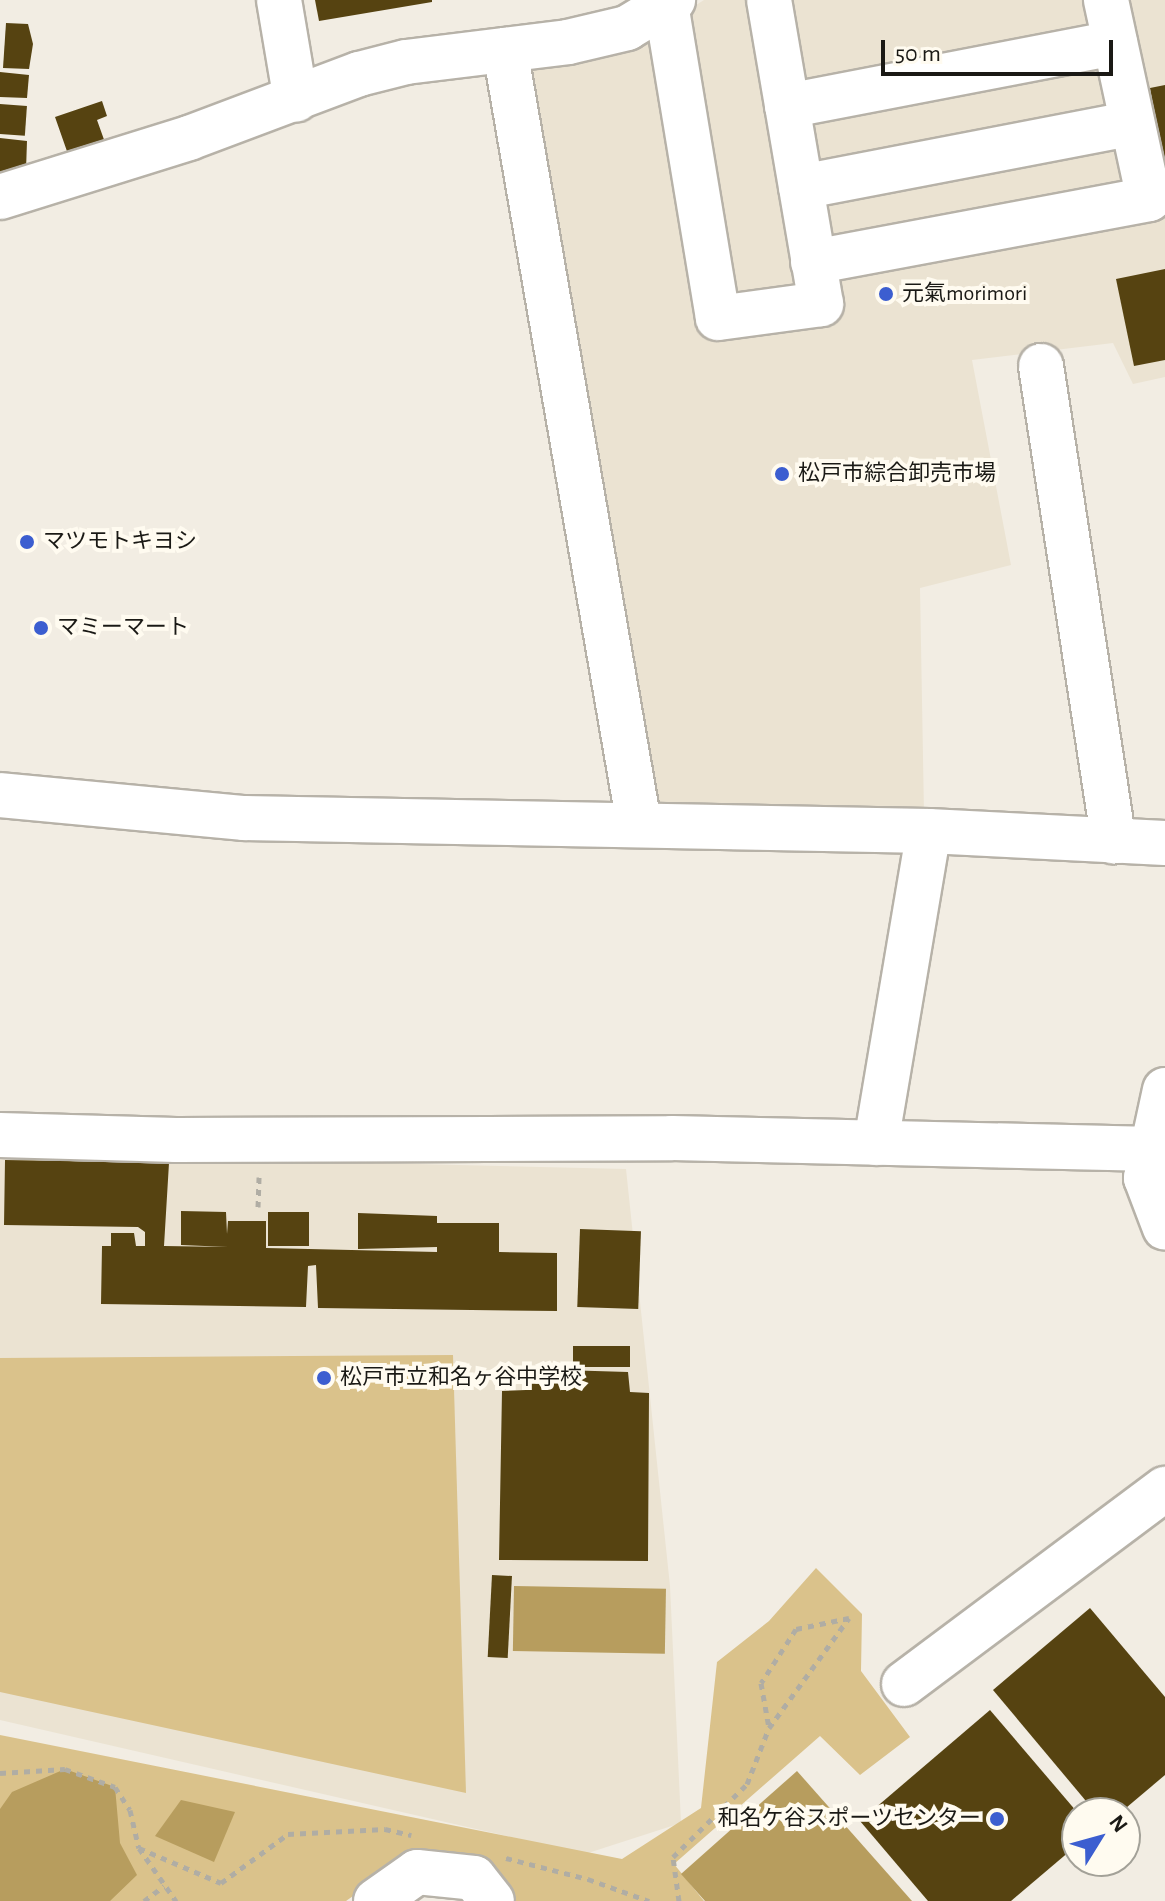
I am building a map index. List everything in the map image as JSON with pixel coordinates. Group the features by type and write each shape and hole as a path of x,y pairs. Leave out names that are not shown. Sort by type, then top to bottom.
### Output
{"street":[{"path":"279,0 296,100"},
{"path":"0,197 296,100 371,71 627,28 670,2 718,318 821,304 769,0"},
{"path":"813,262 1149,199 1106,0"},
{"path":"787,106 1115,43"},
{"path":"505,50 639,824"},
{"path":"801,187 1132,123"},
{"path":"1041,366 1114,841"},
{"path":"0,795 244,818 929,831 1165,843"},
{"path":"876,1143 929,831"},
{"path":"1165,1090 1157,1148 1146,1178 1165,1228"},
{"path":"0,1135 1157,1148"},
{"path":"904,1684 1165,1489"},
{"path":"376,1901 417,1872 474,1878 492,1901"}],"path":[{"path":"679,1901 673,1857 747,1784 769,1728 849,1618 796,1629 761,1683 769,1728"},
{"path":"0,1773 65,1769 115,1787 130,1810 139,1848 176,1901"},
{"path":"144,1901 164,1886"}],"shaded area":[{"name":"松戸市綜合卸売市場","path":"704,0 1165,0 1165,377 1133,384 1113,343 972,360 1011,565 920,588 924,813 626,809 504,66 639,41"},
{"name":"松戸市立和名ヶ谷中学校","path":"0,1154 626,1169 670,1586 681,1823 585,1854 0,1720"},
{"path":"453,1355 466,1793 0,1692 0,1358"},
{"path":"816,1568 862,1614 861,1671 910,1737 860,1775 820,1736 674,1864 704,1901 510,1901 412,1854 346,1901 0,1901 0,1735 622,1859 701,1808 717,1662 769,1621"},
{"path":"514,1586 666,1589 665,1654 513,1651"},
{"path":"65,1769 115,1787 120,1843 137,1875 110,1901 0,1901 0,1809 12,1792"},
{"path":"797,1771 912,1901 705,1901 681,1874"},
{"path":"181,1800 235,1812 214,1862 155,1836"}],"building":[{"path":"315,0 432,0 432,2 319,21"},
{"path":"6,23 28,24 33,44 29,69 3,68"},
{"path":"0,72 29,75 27,98 0,97"},
{"path":"1165,85 1165,166 1163,166 1150,88"},
{"path":"102,101 107,116 97,120 107,148 69,157 55,117"},
{"path":"0,104 27,106 25,136 0,134"},
{"path":"0,138 27,141 26,170 0,174"},
{"path":"1165,269 1165,360 1134,366 1116,279"},
{"path":"5,1160 169,1163 164,1246 228,1247 181,1245 181,1211 226,1212 227,1234 228,1221 266,1221 266,1248 437,1252 437,1247 358,1249 358,1213 437,1216 437,1223 499,1223 499,1252 557,1253 557,1311 318,1308 316,1265 308,1266 306,1307 101,1304 102,1246 111,1246 111,1233 134,1233 136,1246 145,1246 145,1232 138,1227 4,1225"},
{"path":"268,1212 309,1212 309,1246 268,1246"},
{"path":"580,1229 641,1231 638,1309 577,1307"},
{"path":"573,1346 630,1346 630,1367 573,1367"},
{"path":"528,1369 628,1372 630,1392 649,1393 648,1561 499,1560 502,1391 526,1390"},
{"path":"492,1575 512,1576 508,1658 488,1657"},
{"path":"1090,1608 1165,1697 1165,1775 1139,1797 1083,1797 993,1690"},
{"path":"990,1710 1064,1797 1061,1797 1061,1859 1011,1901 928,1901 860,1821"}],"place":[{"name":"元氣morimori","path":"886,294"},
{"name":"松戸市綜合卸売市場","path":"782,474"},
{"name":"マツモトキヨシ","path":"27,542"},
{"name":"マミーマート","path":"41,628"},
{"name":"松戸市立和名ヶ谷中学校","path":"324,1378"},
{"name":"和名ケ谷スポーツセンター","path":"997,1819"}]}
